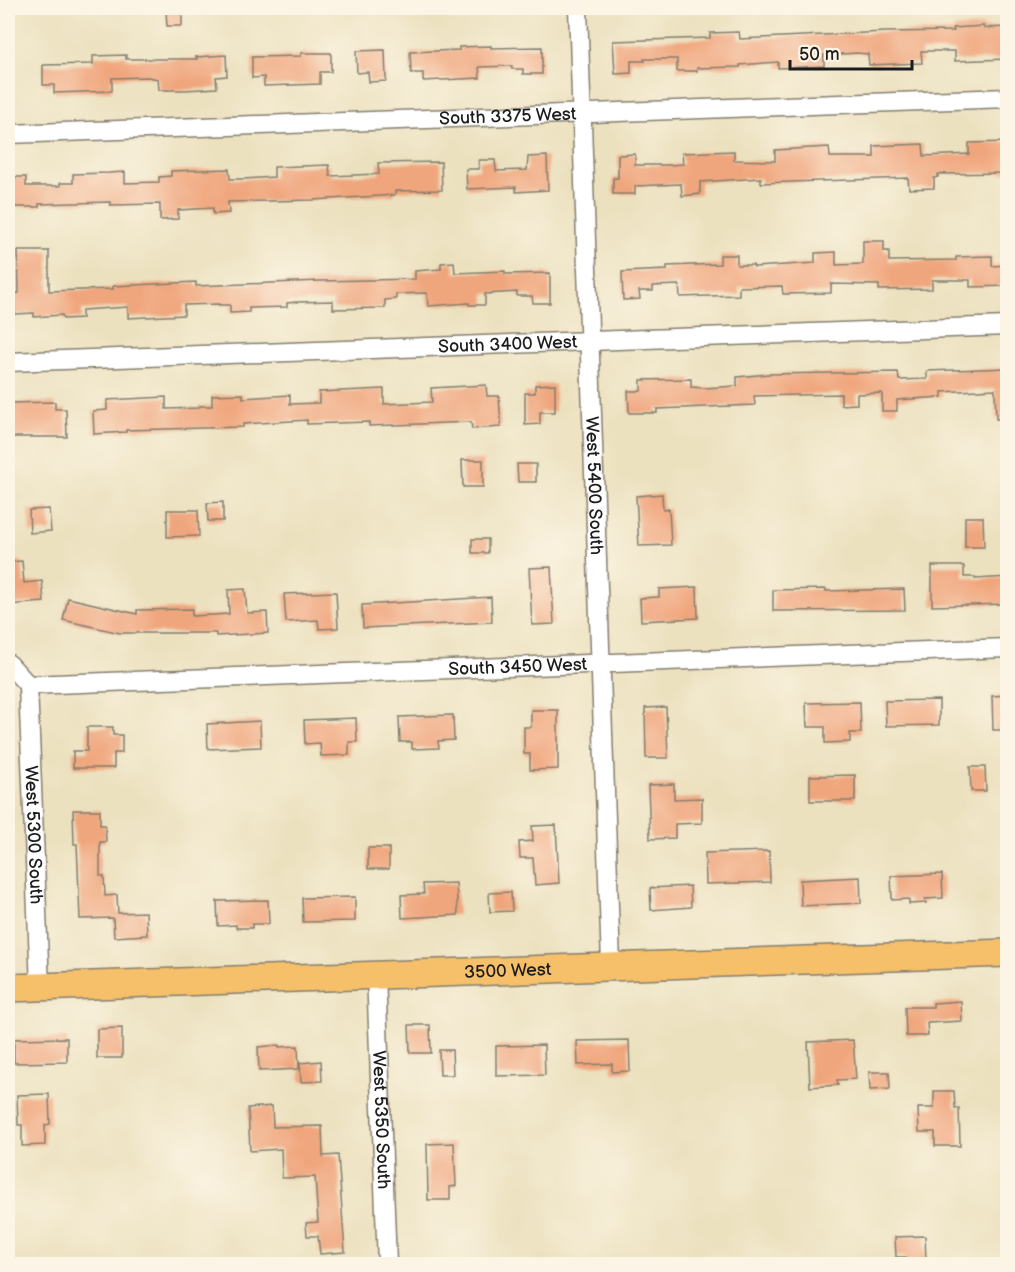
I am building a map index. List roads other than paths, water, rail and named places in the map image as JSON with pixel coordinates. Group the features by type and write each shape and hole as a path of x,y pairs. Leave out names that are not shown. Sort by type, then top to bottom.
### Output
{"main road":[{"name":"3500 West","path":"8,988 611,965 1008,953"}],"street":[{"name":"West 5400 South","path":"578,8 611,965"},
{"name":"South 3375 West","path":"8,135 1008,98"},
{"name":"South 3400 West","path":"8,362 1008,326"},
{"name":"South 3450 West","path":"28,685 1008,648"},
{"path":"9,664 28,685"},
{"name":"West 5300 South","path":"28,685 39,987"},
{"name":"West 5350 South","path":"375,974 387,1264"}]}
